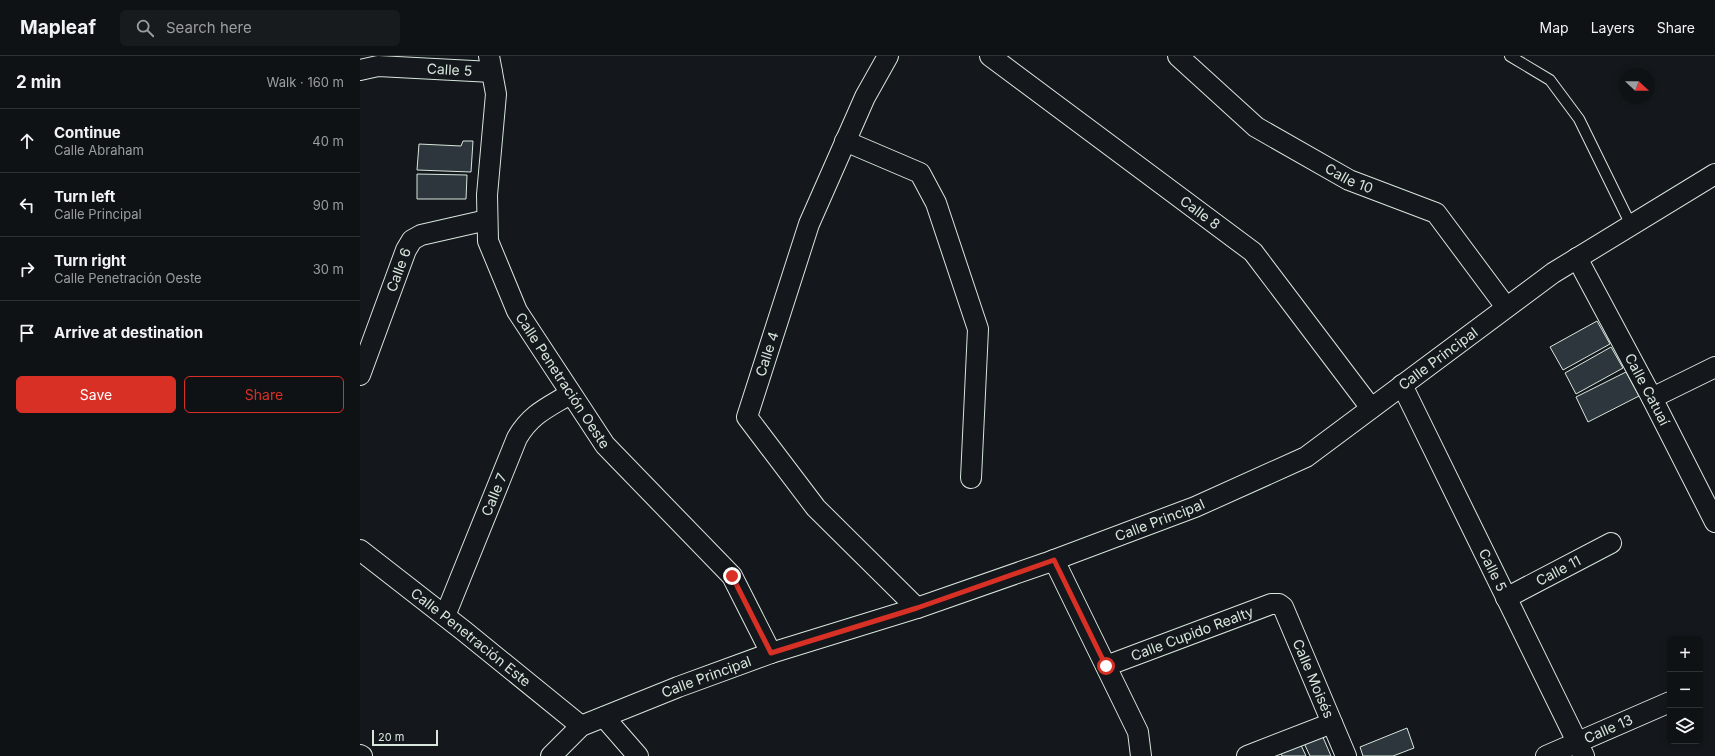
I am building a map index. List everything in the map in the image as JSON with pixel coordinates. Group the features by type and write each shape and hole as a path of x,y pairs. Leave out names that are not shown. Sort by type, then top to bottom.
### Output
{"street":[{"name":"Calle 4","path":"888,56 865,97 809,224 747,417 816,508 917,608"},
{"name":"Calle 8","path":"990,56 1253,252 1371,408"},
{"name":"Calle 10","path":"1178,56 1256,127 1349,180 1436,213 1506,307"},
{"name":"Calle 5","path":"360,70 378,66 490,64"},
{"name":"Calle Penetración Oeste","path":"490,64 496,94 487,195 488,241 517,311 570,394 605,444 732,576 771,653"},
{"path":"845,141 920,172 936,203 978,329 971,478"},
{"name":"Calle Principal","path":"551,756 581,726 678,687 771,653 917,608 1054,560 1195,507 1306,457 1553,273 1715,174"},
{"name":"Calle 6","path":"360,375 406,250 412,240 421,235 487,220"},
{"name":"Calle Catuaí","path":"1577,258 1652,398 1715,522"},
{"path":"1652,398 1715,367"},
{"name":"Calle 5","path":"1402,384 1580,749"},
{"name":"Calle 7","path":"445,616 517,438 524,426 533,416 570,394"},
{"name":"Calle 11","path":"1506,598 1611,542"},
{"name":"Calle Penetración Este","path":"360,550 445,616 581,726"},
{"path":"1054,560 1138,732 1141,756"},
{"name":"Calle Cupido Realty","path":"1106,666 1271,604 1279,604"},
{"name":"Calle Moisés","path":"1279,604 1283,607 1346,756"},
{"name":"Calle 13","path":"1546,756 1580,749 1667,704"},
{"path":"604,717 638,756"},
{"path":"1247,756 1332,723"}],"lane":[{"path":"1510,56 1550,80 1579,119 1631,225"}],"building":[{"path":"463,141 473,141 471,172 417,170 419,144 461,146"},
{"path":"417,174 467,175 466,199 417,199"},
{"path":"1597,321 1610,344 1563,370 1550,347"},
{"path":"1611,347 1623,368 1576,394 1565,373"},
{"path":"1626,372 1639,396 1588,422 1576,397"},
{"path":"1407,728 1414,748 1393,756 1363,756 1360,747"},
{"path":"1322,735 1331,756 1310,756 1304,743"},
{"path":"1300,743 1306,756 1282,756 1280,752"}],"route":[{"path":"732,576 771,653 917,608 1054,560 1106,666"}]}
